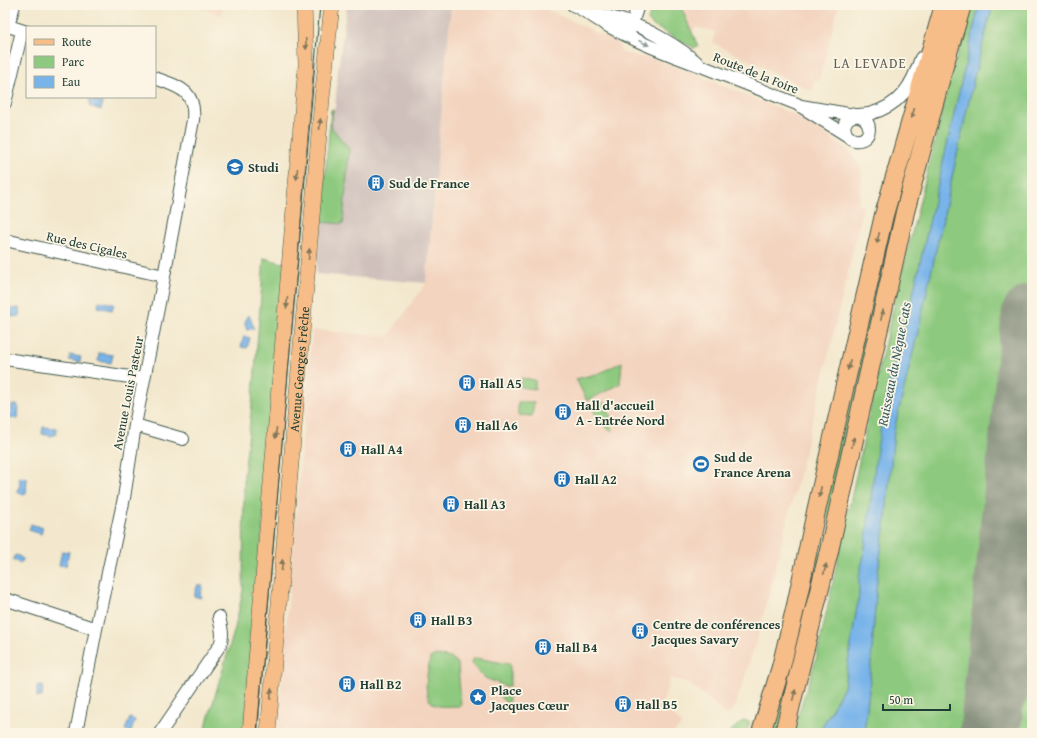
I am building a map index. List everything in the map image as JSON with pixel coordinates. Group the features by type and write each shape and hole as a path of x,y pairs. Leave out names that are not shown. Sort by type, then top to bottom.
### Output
{"highway":[{"path":"760,733 781,667 796,605 816,507 868,278 934,35 944,5"},
{"path":"784,733 829,551 905,212 962,5"}],"main road":[{"name":"Avenue Georges Frêche","path":"250,733 306,65 304,5"},
{"name":"Avenue Georges Frêche","path":"268,733 324,76 332,5"}],"street":[{"path":"5,103 25,31 7,25 14,5"},
{"name":"Route de la Foire","path":"573,5 610,27 629,36 801,106 848,136"},
{"path":"629,36 631,24 638,5"},
{"path":"631,24 646,5"},
{"name":"Route de la Foire","path":"585,11 631,24 680,50 701,66"},
{"path":"860,116 868,122 869,130 866,136 859,140 848,136 845,129 846,121 852,116 860,116 884,108 899,99 913,78 925,45 934,35"},
{"name":"Avenue Louis Pasteur","path":"76,733 96,629 124,498 135,425 194,110 193,104 185,91 156,78"},
{"name":"Route de la Foire","path":"801,106 860,116"},
{"name":"Rue des Cigales","path":"5,240 164,276"},
{"path":"5,358 144,379"},
{"path":"135,425 183,439"},
{"path":"5,599 96,629"},
{"path":"160,733 220,645 222,633 219,617"},
{"path":"752,733 758,718 770,705"}],"shaded area":[{"path":"195,5 224,5 221,16"},
{"path":"347,5 451,5 426,283 316,274 331,110 335,108 338,69"},
{"path":"451,5 537,5 617,42 622,53 659,60 808,121 851,153 861,168 862,183 858,204 863,207 824,375 758,636 735,707 727,716 688,683 670,678 662,705 682,724 673,733 277,733 312,330 388,336 426,283"},
{"path":"631,5 839,5 819,81 815,80 812,91 713,43 715,32 695,27 693,32"}],"green space":[{"path":"592,5 634,5 629,10 624,12 614,13"},
{"path":"653,5 680,5 698,46 694,48 652,25 648,20"},
{"path":"972,5 979,5 902,342 891,372 864,555 859,577 859,595 844,687 819,733 792,733 816,660 884,346 950,79"},
{"path":"993,5 1032,5 1032,301 1013,299 970,733 864,733 869,690 877,579 886,516 894,430 919,327 975,73"},
{"path":"941,34 779,733 767,733 894,204"},
{"path":"333,109 331,127 349,149 343,224 321,222 331,110"},
{"path":"264,258 286,264 244,733 204,733 235,628 243,590 244,475 253,395"},
{"path":"622,362 620,384 587,401 576,379 600,373"},
{"path":"521,378 535,380 535,389 520,387"},
{"path":"518,402 534,402 532,416 518,415"},
{"path":"604,402 613,420 612,431 601,424 592,408"},
{"path":"1032,524 1032,644 1018,664"},
{"path":"436,655 451,658 458,664 461,706 439,706 429,699 426,686 430,658"},
{"path":"475,658 510,664 510,686 505,686 485,678 472,664 471,661"},
{"path":"496,689 508,692 509,701 506,703 495,691"},
{"path":"1032,690 1032,733 1011,733 1024,704"},
{"path":"744,720 750,722 746,733 728,733"}],"water":[{"name":"Ruisseau du Nègue Cats","path":"979,5 993,5 975,73 919,327 894,430 886,516 877,579 869,690 864,733 819,733 844,687 859,595 859,577 864,555 877,449 891,372 902,342"},
{"path":"91,99 103,103 101,110 89,106 89,100"},
{"path":"99,301 114,304 112,310 98,307"},
{"path":"19,308 20,316 6,317 5,310"},
{"path":"249,315 254,328 247,330 245,323 247,316"},
{"path":"244,336 250,338 247,348 241,347"},
{"path":"99,353 113,355 111,363 98,361"},
{"path":"70,355 81,357 80,362 69,360"},
{"path":"12,405 18,405 17,419 10,418"},
{"path":"43,427 57,428 56,434 51,436 42,434"},
{"path":"19,477 27,478 26,494 17,492 17,489 19,489"},
{"path":"31,524 43,528 41,534 29,530"},
{"path":"62,551 69,552 66,566 59,565"},
{"path":"17,555 23,559 20,564 13,561 14,556"},
{"path":"198,584 203,586 200,595 202,596 201,598 194,596"},
{"path":"37,686 43,686 42,697 37,697"},
{"path":"130,718 135,720 131,732 125,730"}],"taxiway":[{"path":"1011,532 1019,504 1032,478"},
{"path":"997,733 1005,713 1032,664"}],"runway":[{"path":"990,733 1032,315"}],"tram line":[{"path":"257,733 320,5"}],"place":[{"name":"Studi","path":"235,167"},
{"name":"Sud de France","path":"376,183"},
{"name":"Hall A5","path":"467,383"},
{"name":"Hall d'accueil A - Entrée Nord","path":"563,412"},
{"name":"Hall A6","path":"463,425"},
{"name":"Hall A4","path":"348,449"},
{"name":"Sud de France Arena","path":"701,464"},
{"name":"Hall A2","path":"562,479"},
{"name":"Hall A3","path":"451,504"},
{"name":"Hall B3","path":"418,620"},
{"name":"Centre de conférences Jacques Savary","path":"640,631"},
{"name":"Hall B4","path":"543,647"},
{"name":"Hall B2","path":"347,684"},
{"name":"Place Jacques Cœur","path":"478,697"},
{"name":"Hall B5","path":"623,704"}],"district":[{"name":"LA LEVADE","path":"870,63"}]}
